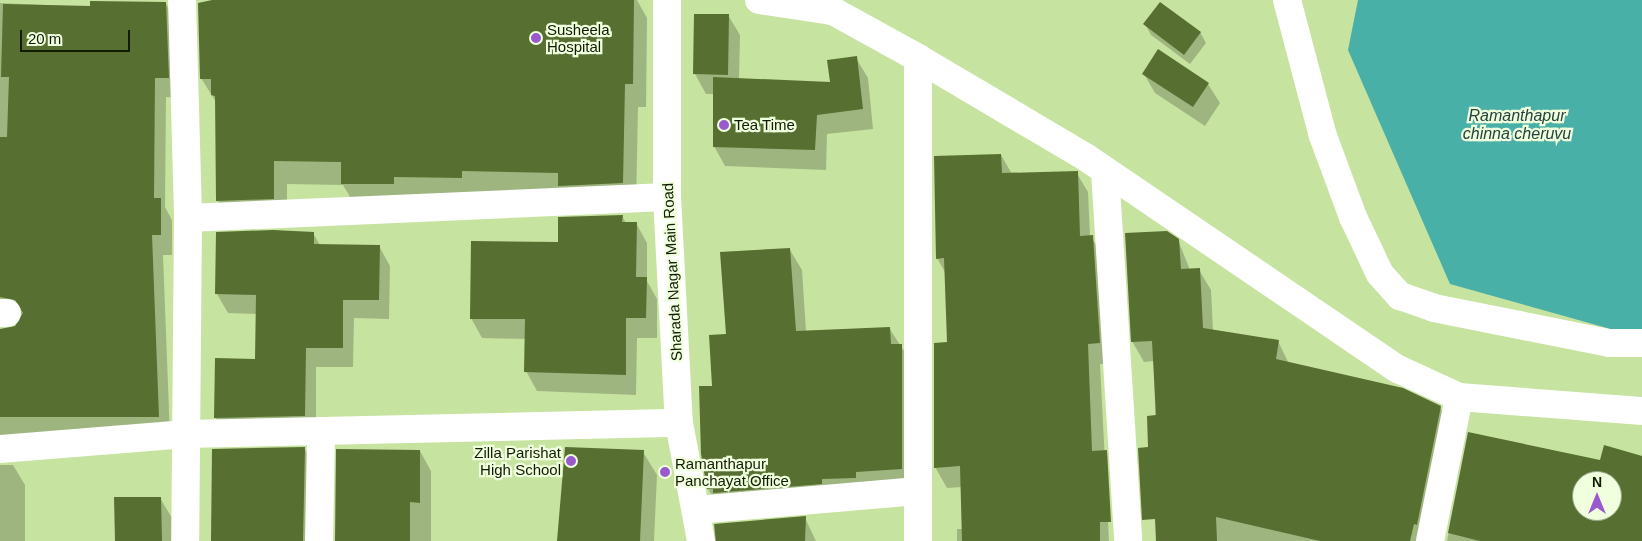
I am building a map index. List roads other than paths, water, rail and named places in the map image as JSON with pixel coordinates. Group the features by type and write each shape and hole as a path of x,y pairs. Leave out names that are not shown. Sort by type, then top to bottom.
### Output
{"street":[{"path":"182,0 188,218 184,541"},
{"name":"Sharada Nagar Main Road","path":"666,0 667,197 679,423 702,541"},
{"path":"759,0 841,5 918,58 1105,171 1398,369 1460,397 1642,411"},
{"path":"1287,0 1323,136 1353,217 1380,274 1400,296 1434,308 1492,320 1609,342 1642,343"},
{"path":"918,58 918,541"},
{"path":"1105,171 1128,541"},
{"path":"188,218 667,197"},
{"path":"1430,541 1460,397"},
{"path":"0,449 186,434 321,433 679,423"},
{"path":"319,541 321,433"},
{"path":"696,510 918,491"}],"water":[{"name":"Ramanthapur chinna cheruvu","path":"1358,0 1642,0 1642,329 1614,330 1450,284 1348,50"}],"place":[{"name":"Susheela Hospital","path":"536,38"},
{"name":"Tea Time","path":"724,125"},
{"name":"Zilla Parishat High School","path":"571,461"},
{"name":"Ramanthapur Panchayat Office","path":"665,472"}]}
